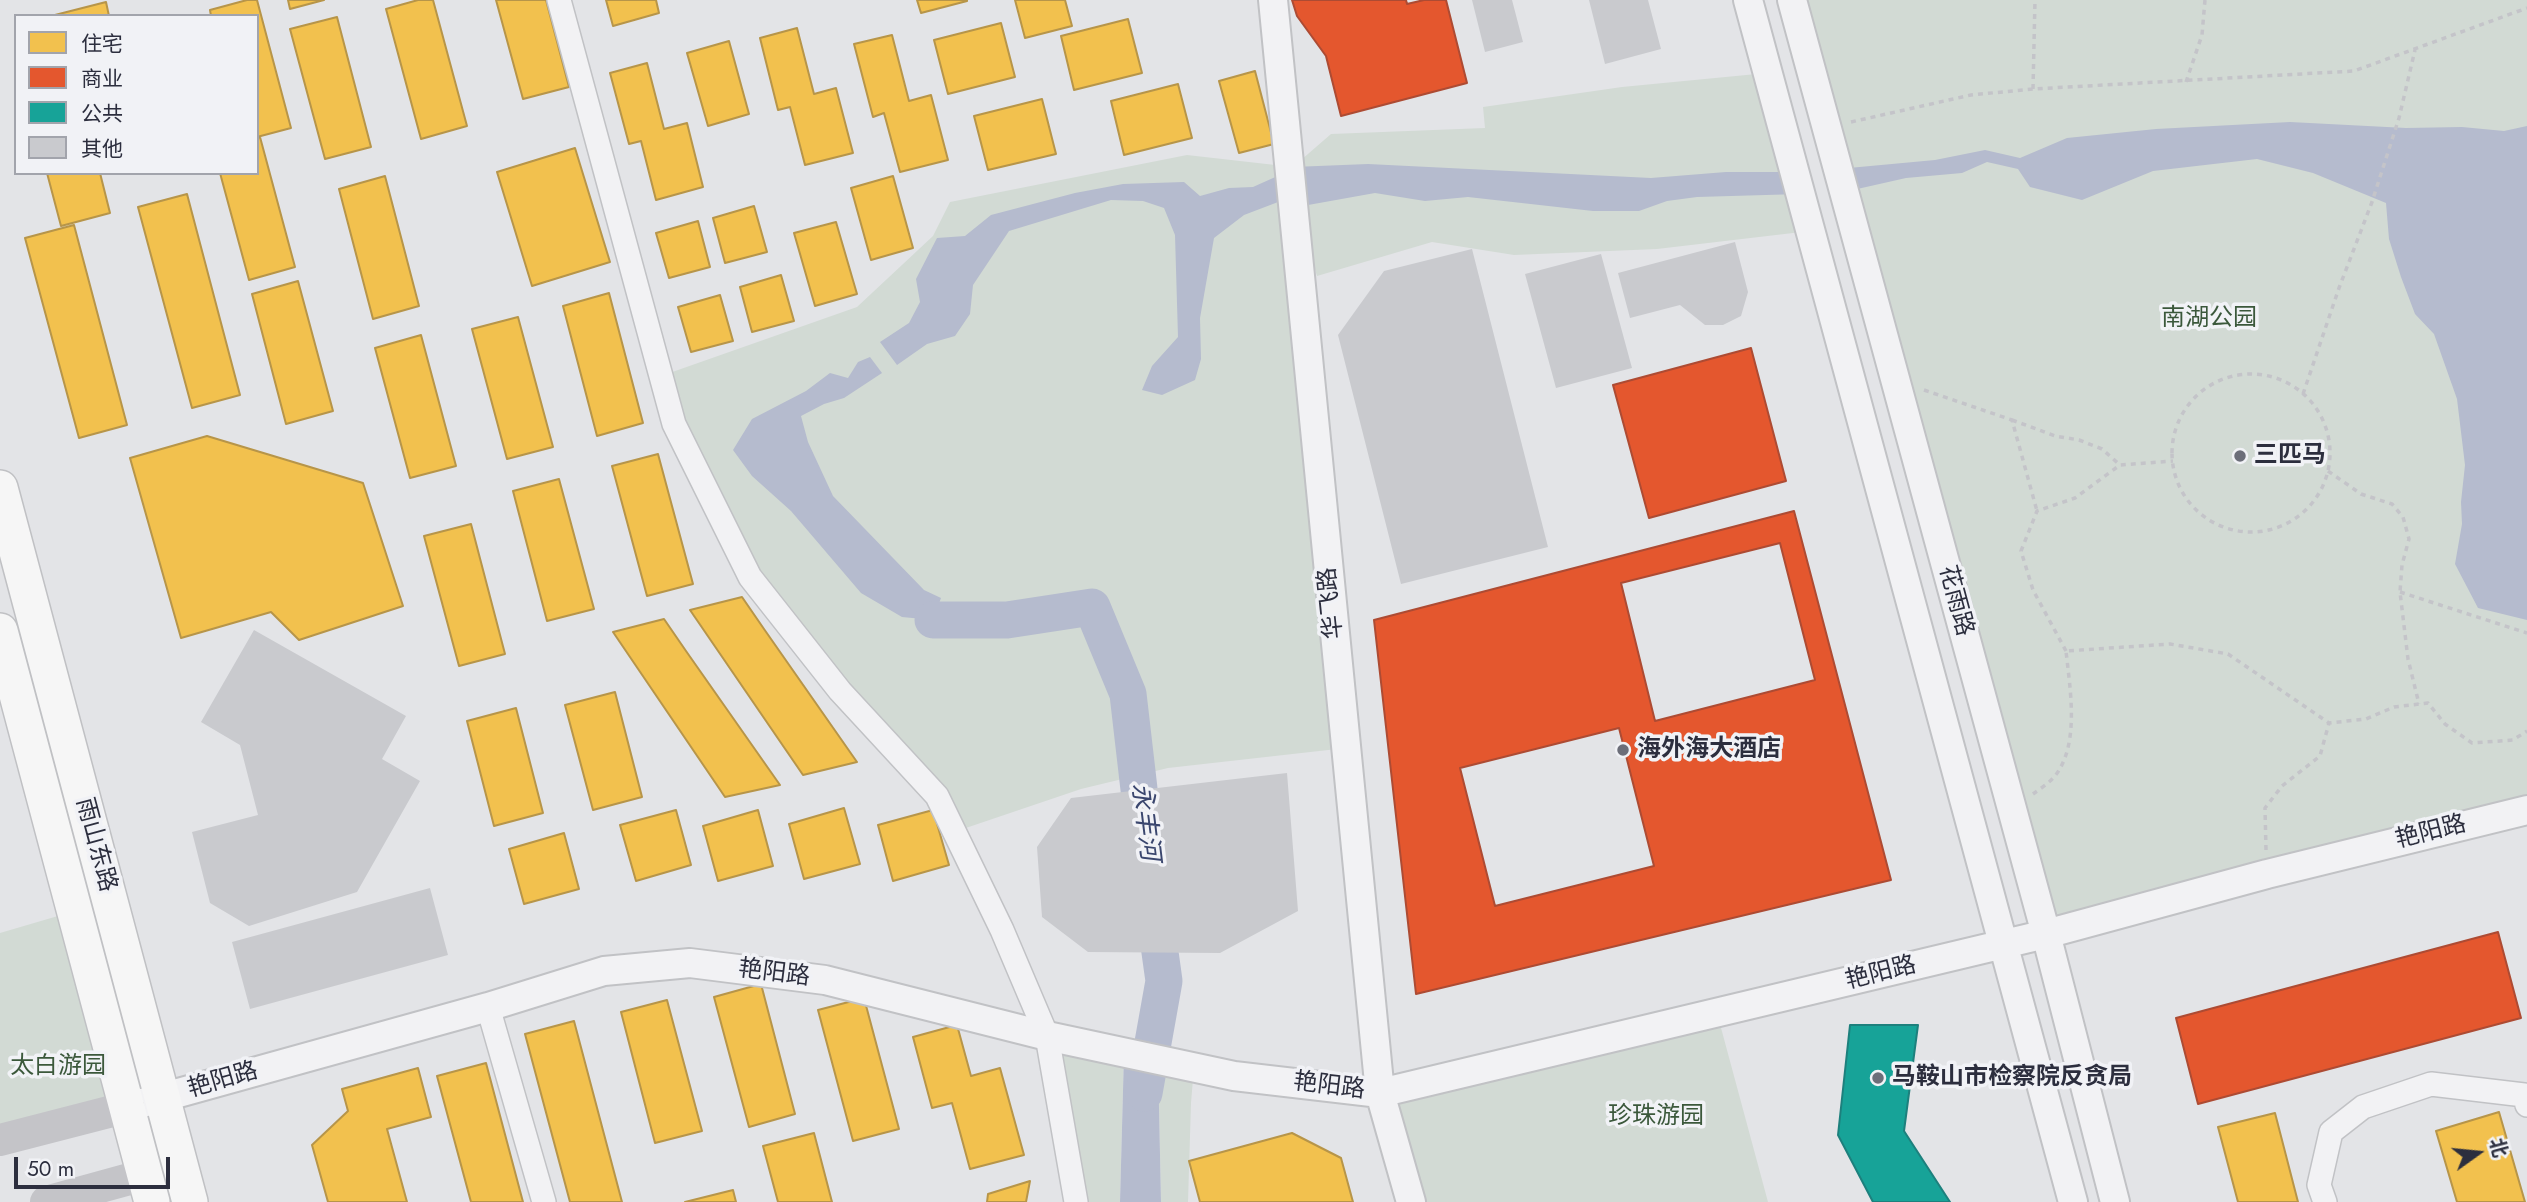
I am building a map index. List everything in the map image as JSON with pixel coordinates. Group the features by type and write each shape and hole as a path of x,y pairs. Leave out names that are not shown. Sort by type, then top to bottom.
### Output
{"main road":[{"name":"雨山东路","path":"0,488 190,1202"},
{"name":"雨山东路","path":"0,631 148,1189"},
{"path":"0,1140 128,1107"},
{"path":"46,1202 148,1189"}],"street":[{"path":"559,0 674,424 750,577 840,691 937,796 1003,930 1047,1036 1076,1202"},
{"name":"华飞路","path":"1273,0 1380,1093 1411,1202"},
{"path":"1748,0 2073,1202"},
{"name":"花雨路","path":"1792,0 2046,934 2115,1202"},
{"name":"艳阳路","path":"128,1107 488,1007 604,971 690,962 825,980 1047,1036 1234,1076 1380,1093 2046,934 2267,874 2527,810"},
{"path":"488,1007 544,1202"},
{"path":"2325,1202 2319,1185 2331,1132 2362,1107 2431,1084 2524,1095 2527,1105"}],"path":[{"path":"2033,89 2035,0"},
{"path":"2186,82 2202,35 2205,0"},
{"path":"1826,128 1971,95 2033,89 2354,71 2527,8"},
{"path":"2303,394 2372,202 2399,118 2415,50"},
{"path":"2238,375 2265,375 2290,384 2303,394 2323,421 2330,445 2328,471 2319,494 2302,513 2281,526 2256,532 2231,529 2208,519 2188,501 2176,477 2172,450 2178,424 2192,400 2213,383 2238,375"},
{"path":"1895,380 2055,436 2079,440 2102,449 2120,465"},
{"path":"2012,420 2036,511 2021,551 2033,590 2066,651 2071,701 2071,740 2055,776 2013,812"},
{"path":"2036,511 2075,498 2120,465 2174,461"},
{"path":"2328,471 2361,494 2392,504 2403,517 2409,539 2402,565 2400,592 2407,659 2419,704"},
{"path":"2400,592 2527,633"},
{"path":"2066,651 2170,644 2228,654 2329,723 2366,719 2393,707 2428,703 2445,724 2472,743 2513,740 2527,731"},
{"path":"2267,874 2265,808 2282,786 2320,757 2329,723"}],"green space":[{"name":"南湖公园","path":"1792,0 2527,0 2527,810 2046,934"},
{"path":"1767,73 1810,231 1657,249 1514,255 1432,242 1317,276 1298,212 1346,748 1168,768 1081,789 954,832 750,577 661,376 857,307 933,236 950,202 1187,155 1293,167 1331,134 1485,128 1483,107 1622,87"},
{"name":"太白游园","path":"75,911 128,1107 0,1142 0,933"},
{"name":"珍珠游园","path":"1717,1013 1768,1202 1411,1202 1380,1093"},
{"path":"1047,1036 1124,1053 1120,1202 1076,1202"},
{"path":"1158,1060 1194,1067 1188,1202 1161,1202"}],"water":[{"path":"2290,122 2406,128 2462,127 2504,131 2527,126 2527,620 2478,608 2455,564 2462,524 2461,502 2465,465 2457,399 2434,334 2415,314 2401,277 2389,239 2386,203 2313,173 2257,159 2153,171 2082,200 2030,187 2018,169 1987,162 1962,173 1906,178 1844,192 1838,169 1935,160 1985,150 2020,158 2067,138 2156,129"},
{"path":"1368,164 1651,178 1726,172 1794,172 1800,194 1697,197 1667,201 1639,211 1593,211 1468,197 1425,201 1375,193 1297,207 1293,167"},
{"path":"1282,174 1286,199 1244,215 1214,238 1200,318 1201,359 1195,380 1162,395 1142,390 1152,366 1178,337 1175,235 1164,208 1143,201 1111,200 1009,231 973,285 970,314 955,336 927,344 897,365 880,342 909,323 920,302 916,279 937,238 965,236 991,215 1075,193 1123,184 1184,182 1200,196 1229,188 1253,187"},
{"path":"870,357 882,373 844,398 824,404 801,416 808,442 833,496 924,590 941,598 933,620 902,617 861,593 791,511 752,476 733,450 752,419 806,391 830,373 848,378 858,362"},
{"path":"1124,1053 1158,1060 1161,1202 1120,1202"}],"building: 住宅":[{"path":"257,0 291,128 259,136 259,14 211,14 210,10"},
{"path":"288,0 324,0 290,9"},
{"path":"418,0 433,0 467,126 421,139 386,9"},
{"path":"496,0 546,0 569,87 523,99"},
{"path":"606,0 656,0 659,13 613,26"},
{"path":"917,0 967,0 967,1 921,13"},
{"path":"1015,0 1065,0 1072,26 1025,38"},
{"path":"106,2 109,14 59,14"},
{"path":"337,17 371,147 325,159 290,29"},
{"path":"1128,19 1142,73 1074,90 1061,36"},
{"path":"1001,23 1015,77 948,94 934,40"},
{"path":"797,28 814,94 836,88 853,153 805,165 790,107 778,110 760,38"},
{"path":"892,35 909,101 931,95 948,160 900,172 884,113 873,117 854,44"},
{"path":"729,41 749,114 708,126 687,53"},
{"path":"647,63 664,129 687,123 703,187 656,200 641,141 629,144 610,73"},
{"path":"1255,71 1274,144 1239,153 1219,81"},
{"path":"1178,84 1192,138 1124,155 1111,101"},
{"path":"1042,99 1056,154 988,170 974,116"},
{"path":"259,137 295,267 249,280 221,175 259,175"},
{"path":"575,148 610,262 532,286 497,172"},
{"path":"48,175 100,175 110,213 61,226"},
{"path":"385,176 419,306 373,319 339,189"},
{"path":"893,176 913,248 871,260 851,188"},
{"path":"187,194 240,395 192,408 138,207"},
{"path":"754,206 767,252 725,263 713,218"},
{"path":"698,221 710,267 669,278 656,233"},
{"path":"836,222 857,294 815,306 794,233"},
{"path":"74,225 127,425 79,438 25,238"},
{"path":"781,275 794,321 752,332 740,287"},
{"path":"298,281 333,411 286,424 252,294"},
{"path":"609,293 643,423 597,436 563,306"},
{"path":"720,295 733,341 691,352 678,307"},
{"path":"518,317 553,447 507,459 472,329"},
{"path":"421,335 456,466 410,478 375,348"},
{"path":"207,436 363,483 403,606 299,640 271,612 181,638 130,458"},
{"path":"658,454 693,584 647,596 612,466"},
{"path":"559,479 594,609 547,621 513,491"},
{"path":"471,524 505,654 459,666 424,536"},
{"path":"742,597 857,762 803,775 690,610"},
{"path":"664,619 780,785 725,797 613,632"},
{"path":"615,692 642,797 593,810 565,705"},
{"path":"516,708 543,813 494,826 467,721"},
{"path":"844,808 860,864 804,879 789,824"},
{"path":"676,810 691,865 636,881 620,825"},
{"path":"758,810 773,866 718,881 703,826"},
{"path":"933,810 949,865 893,881 878,825"},
{"path":"564,833 579,889 524,904 509,849"},
{"path":"761,984 795,1114 749,1127 714,997"},
{"path":"864,998 899,1129 853,1141 818,1010"},
{"path":"667,1000 702,1131 655,1143 621,1012"},
{"path":"574,1021 622,1202 570,1202 525,1034"},
{"path":"957,1025 971,1076 1000,1068 1024,1155 970,1169 952,1103 932,1108 913,1037"},
{"path":"486,1063 523,1202 471,1202 437,1076"},
{"path":"418,1068 431,1117 387,1129 407,1202 328,1202 312,1145 348,1111 342,1089"},
{"path":"2499,1112 2525,1202 2457,1202 2436,1131"},
{"path":"2275,1113 2298,1202 2238,1202 2218,1127"},
{"path":"814,1133 832,1202 778,1202 763,1146"},
{"path":"1292,1133 1341,1158 1353,1202 1200,1202 1189,1161"},
{"path":"1030,1181 1026,1202 987,1202 988,1194"},
{"path":"733,1190 736,1202 685,1202"}],"building: 商业":[{"path":"1292,0 1406,0 1407,4 1424,0 1446,0 1467,83 1341,116 1326,56 1297,16"},
{"path":"1751,348 1786,481 1649,518 1613,385"},
{"name":"海外海大酒店","path":"1794,511 1891,880 1416,994 1374,620"},
{"path":"1780,543 1815,680 1655,721 1621,583"},
{"path":"1619,728 1654,866 1495,906 1460,768"},
{"path":"2498,932 2521,1018 2198,1104 2176,1018"}],"building: 公共":[{"name":"马鞍山市检察院反贪局","path":"1850,1025 1918,1025 1904,1131 1950,1202 1873,1202 1838,1135"}],"building: 其他":[{"path":"1472,0 1512,0 1523,42 1485,52"},
{"path":"1589,0 1648,0 1661,49 1605,64"},
{"path":"1735,242 1748,292 1741,316 1723,325 1705,325 1680,305 1630,318 1618,273"},
{"path":"1472,249 1548,547 1401,584 1338,335 1384,271"},
{"path":"1601,254 1632,368 1556,388 1525,274"},
{"path":"254,630 406,716 382,759 420,781 357,892 249,926 210,903 192,832 258,815 240,745 201,722"},
{"path":"1287,773 1298,911 1220,953 1088,952 1042,917 1037,847 1071,798"},
{"path":"430,888 448,955 250,1009 232,942"}],"waterway":[{"name":"永丰河","path":"933,620 1007,620 1092,607 1128,694 1145,841"},
{"name":"永丰河","path":"1144,1093 1164,981 1153,902"}],"place":[{"name":"三匹马","path":"2240,456"},
{"name":"海外海大酒店","path":"1623,750"},
{"name":"马鞍山市检察院反贪局","path":"1878,1078"}]}
